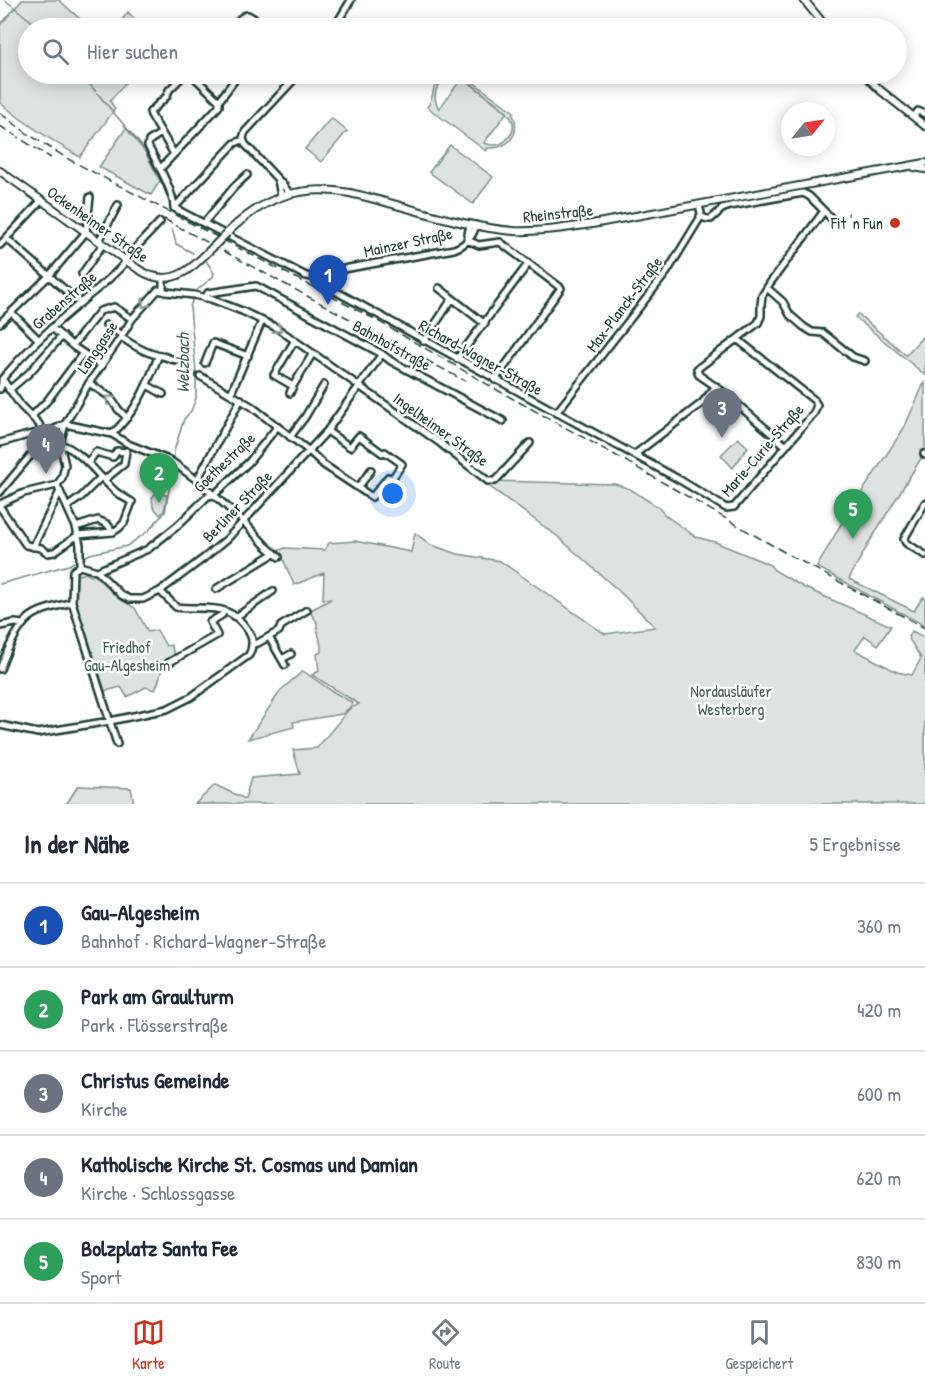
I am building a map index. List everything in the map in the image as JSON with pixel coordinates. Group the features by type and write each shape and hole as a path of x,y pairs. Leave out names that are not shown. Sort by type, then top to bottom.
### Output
{"main road":[{"path":"804,0 819,18"},
{"path":"874,84 925,126"},
{"path":"914,116 925,131"},
{"name":"Rheinstraße","path":"160,278 177,276 189,270 257,208 289,194 317,190 340,191 473,225 517,231 549,230 924,164"},
{"name":"Ockenheimer Straße","path":"0,171 144,273 160,278"}],"street":[{"path":"340,18 351,0"},
{"path":"174,154 150,112 175,84"},
{"path":"201,84 219,101"},
{"path":"160,169 219,106 219,101 232,84"},
{"path":"289,194 243,140 245,132 290,84"},
{"path":"914,116 918,111 925,114"},
{"path":"161,133 149,141 148,146 174,201 174,208"},
{"path":"174,208 235,143 243,140"},
{"path":"204,223 247,175"},
{"path":"278,180 280,196"},
{"path":"699,205 700,216 711,219 727,207 801,193 809,196 832,219"},
{"path":"0,323 49,276 86,232 90,197"},
{"path":"0,245 42,200"},
{"path":"82,274 101,242 118,205"},
{"name":"Richard-Wagner-Straße","path":"174,208 306,276 320,278 326,286 634,455"},
{"path":"786,446 716,386 697,373 698,368 758,323 761,316 762,296 824,211"},
{"name":"Max-Planck-Straße","path":"556,413 667,272 700,216"},
{"name":"Grabenstraße","path":"0,389 1,378 16,362 80,303 107,282 160,222"},
{"name":"Mainzer Straße","path":"320,278 327,272 460,247 472,236 473,225"},
{"path":"6,238 80,303"},
{"name":"Mainzer Straße","path":"467,240 479,245 500,242 528,264"},
{"path":"457,359 528,264 561,288 495,380"},
{"path":"158,290 156,282 160,278"},
{"path":"160,278 163,290 166,292"},
{"name":"Bahnhofstraße","path":"158,290 205,298 208,293 256,286 502,421"},
{"path":"439,288 485,324"},
{"path":"767,288 783,302 789,315 804,327 812,332 824,333 853,357 865,361"},
{"name":"Langgasse","path":"60,444 65,424 89,383 132,319 158,290"},
{"name":"Ingelheimer Straße","path":"205,298 278,328 440,442 488,481 495,482 530,443"},
{"path":"424,341 452,299"},
{"path":"73,345 100,311 114,307 132,319"},
{"path":"11,312 39,340"},
{"path":"231,393 262,321"},
{"path":"105,325 133,346 158,357 177,360"},
{"path":"52,328 102,366"},
{"path":"9,390 29,373 62,336"},
{"name":"Marie-Curie-Straße","path":"634,455 726,508 734,507 748,492 814,413 817,405 814,400 737,339"},
{"path":"293,386 274,375 295,340"},
{"path":"205,363 213,343 248,356"},
{"path":"32,416 47,401 83,353"},
{"path":"290,393 313,353"},
{"path":"359,386 382,354"},
{"path":"112,434 127,418 142,396 158,357"},
{"path":"200,376 251,406 324,465 372,497 388,477 392,479 402,464 359,436 350,447 327,431"},
{"path":"1,378 21,406 39,424 42,433"},
{"path":"89,383 110,397 127,418"},
{"path":"147,385 163,394"},
{"path":"290,436 305,417 324,385"},
{"name":"Berliner Straße","path":"80,566 98,571 129,599 143,599 160,591 227,539 327,431 359,386"},
{"path":"634,455 702,403 716,386"},
{"path":"197,480 241,399"},
{"path":"0,443 51,431 65,424 112,434 129,444 171,461 214,495 277,555 216,589"},
{"name":"Goethestraße","path":"98,571 148,549 177,526 208,496 214,495 249,462 277,427"},
{"path":"0,492 51,431"},
{"path":"59,488 24,493 0,506 26,545 41,548 48,553 54,552 78,535 113,532 124,523 132,502 117,493 88,463 60,444"},
{"path":"33,547 62,478 65,465 60,444"},
{"path":"68,507 124,464 125,452 129,444"},
{"path":"88,463 96,452 112,457 117,451 125,452"},
{"path":"358,488 371,470"},
{"path":"59,488 76,527 80,545 80,566 73,571 72,602 117,744"},
{"path":"925,503 904,539 906,543 925,555"},
{"path":"76,527 98,519 107,524 113,532"},
{"path":"0,725 38,734 167,709 191,697 249,655 253,644 252,637 236,617 215,608 176,607 160,591"},
{"path":"236,617 273,591"},
{"path":"0,669 22,624 36,613 72,602"},
{"path":"253,644 279,631 281,626 307,610"},
{"path":"168,663 218,635 210,622 222,615 224,611"},
{"path":"0,626 22,624"},
{"path":"269,637 283,662 291,654"}],"green space":[{"path":"22,0 59,0 79,18 18,18 18,84 124,84 110,101 115,109 80,157 39,132 0,103 0,25"},
{"path":"128,12 134,18 124,18"},
{"path":"440,84 435,98 439,109 458,84 471,84 506,111 471,84 476,84 514,112 515,128 511,139 502,146 488,148 486,151 427,107 435,85","holes":["507,112 513,127 506,140 496,145 484,143"]},
{"path":"331,118 347,131 321,162 305,149"},
{"path":"126,128 145,152 160,181 151,195 99,167"},
{"path":"450,145 493,177 473,204 429,172"},
{"path":"858,314 906,355 925,334 925,375 855,317"},
{"path":"925,381 925,452 849,579 914,611 923,597 925,598 925,626 817,567 841,524 904,428"},
{"path":"738,438 748,447 733,468 721,455"},
{"name":"Nordausläufer Westerberg","path":"488,481 615,484 630,489 658,507 665,515 696,537 715,542 770,565 774,570 803,587 891,626 878,645 865,636 855,650 897,672 912,675 921,658 908,637 912,631 925,638 925,804 195,804 215,785 245,799 251,778 300,774 293,750 317,748 349,709 359,704 312,675 319,671 317,654 321,652 321,648 317,622 309,611 331,599 323,599 324,573 294,585 278,551 285,548 325,550 329,543 355,541 411,552 415,533 431,545 458,554 500,561 605,634 655,627 619,591 557,536 490,487"},
{"path":"157,491 167,495 164,511 160,515 153,507 152,498"},
{"name":"Friedhof Gau-Algesheim","path":"86,573 91,576 100,575 128,604 135,608 148,632 157,630 166,646 171,645 175,656 163,667 155,690 146,687 127,697 121,687 105,691 75,601 74,576"},
{"path":"303,671 353,703 342,714 293,722 294,727 248,739 281,690"},
{"path":"78,786 131,788 134,804 64,804"}],"waterway":[{"name":"Welzbach","path":"5,0 28,18"},
{"name":"Welzbach","path":"89,84 146,151 169,201"},
{"name":"Welzbach","path":"172,228 176,244 193,253"},
{"name":"Welzbach","path":"197,290 213,277 214,273 207,262"},
{"name":"Welzbach","path":"174,459 174,451 184,419 191,411 196,398 190,307 193,298"},
{"name":"Welzbach","path":"84,557 127,546 148,531 165,512 173,468"},
{"name":"Welzbach","path":"0,584 74,562"}],"railway":[{"path":"0,113 28,134 70,160 378,321 784,552 925,628"},
{"path":"0,126 51,158"},
{"path":"164,219 465,381"}],"place":[{"name":"Fit 'n Fun","path":"895,223"},
{"name":"Gau-Algesheim","path":"328,305"},
{"name":"Christus Gemeinde","path":"722,438"},
{"name":"Katholische Kirche St. Cosmas und Damian","path":"46,474"},
{"name":"Park am Graulturm","path":"159,503"},
{"name":"Bolzplatz Santa Fee","path":"853,539"}]}
